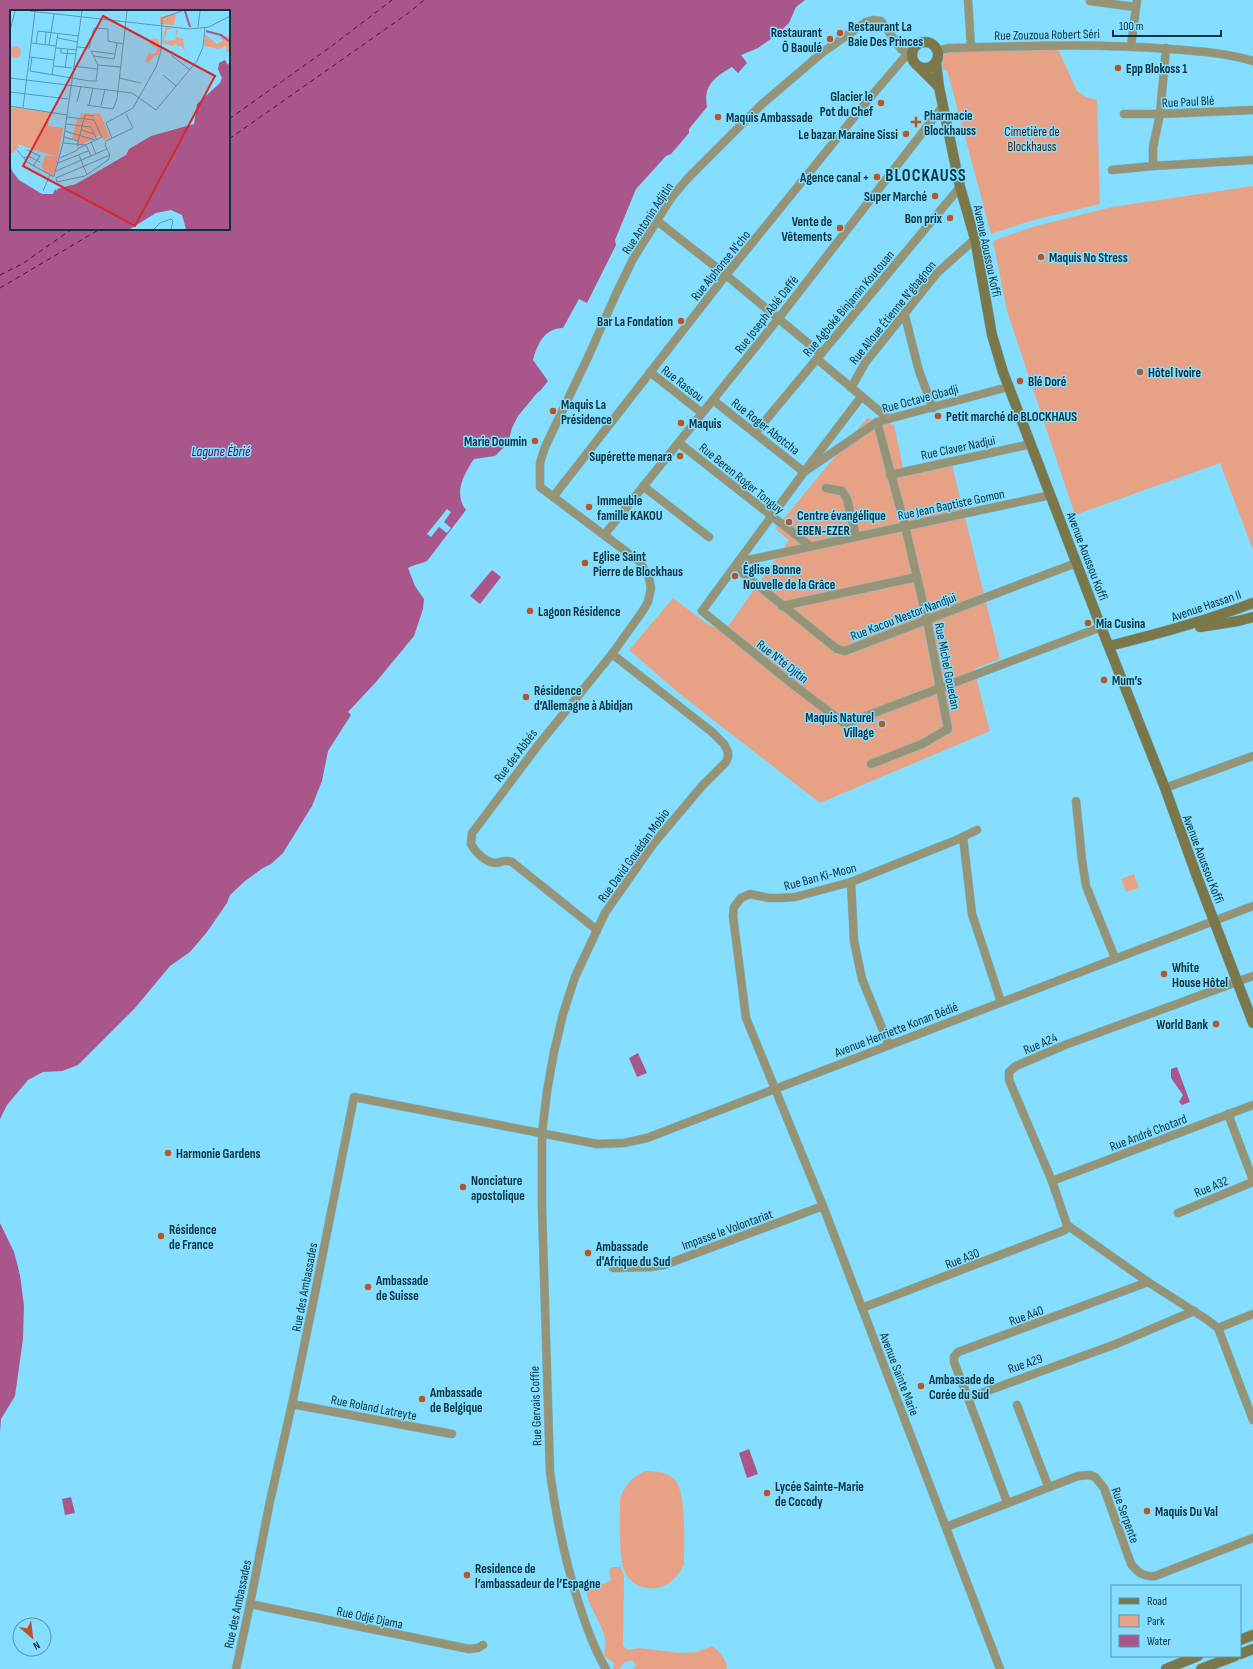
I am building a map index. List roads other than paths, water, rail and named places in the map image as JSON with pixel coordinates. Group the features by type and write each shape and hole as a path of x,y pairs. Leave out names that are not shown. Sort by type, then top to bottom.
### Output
{"street":[{"path":"968,0 971,47"},
{"path":"1090,1 1136,3 1132,46"},
{"name":"Rue Antonin Adjitin","path":"553,497 540,487 540,463 545,447 633,259 671,198 688,178 761,105 823,52 866,22 873,20 881,21 901,49 905,52 912,53"},
{"path":"920,68 932,66 936,62 938,56 934,46 925,42 916,46 912,53 913,62 939,87"},
{"name":"Rue Zouzoua Robert Séri","path":"937,51 949,48 1044,45 1132,46 1166,48 1239,57 1253,61"},
{"path":"1153,166 1153,147 1160,114 1166,48"},
{"name":"Rue Alphonse N'cho","path":"553,497 726,275 873,94 903,59 912,53"},
{"name":"Avenue Aoussou Koffi","path":"936,62 939,87 960,187 975,239 992,335 1008,387 1165,788 1190,860 1253,1023"},
{"name":"Rue Joseph Ablé Daffé","path":"605,534 778,319 943,106"},
{"name":"Rue Paul Blé","path":"1124,114 1253,110"},
{"path":"1112,170 1253,160"},
{"name":"Rue Agboké Binjamin Koutouan","path":"755,433 960,187"},
{"path":"656,220 726,275 778,319 850,388 889,419"},
{"name":"Rue Alloue Étienne N'gbagnon","path":"850,388 865,362 904,312 937,273 975,239"},
{"path":"904,312 919,371 934,408"},
{"name":"Rue Rassou","path":"650,372 702,413"},
{"name":"Rue Octave Gbadji","path":"804,472 877,422 1008,387"},
{"name":"Rue N'té Djitin","path":"861,397 702,611 791,683 845,724 1101,627"},
{"name":"Rue Roger Abotcha","path":"713,400 804,472"},
{"name":"Rue Michel Gouedan","path":"871,764 922,744 948,730 927,620 905,526 890,475 877,422"},
{"name":"Rue Beren Roger Tonguy","path":"678,443 810,546"},
{"name":"Rue Claver Nadjui","path":"890,475 1031,444"},
{"path":"643,486 709,537"},
{"path":"826,488 842,491 847,499 856,536"},
{"name":"Rue Jean Baptiste Gomon","path":"737,565 810,546 1051,495"},
{"name":"Rue des Abbés","path":"553,497 605,534 640,562 650,578 648,602 612,654 539,744 472,833 470,840 472,848 489,862 497,863 506,860 512,862 596,930"},
{"name":"Rue Kacou Nestor Nandjui","path":"737,565 782,606 837,649 845,651 1076,563"},
{"path":"782,606 917,577"},
{"name":"Avenue Hassan II","path":"1109,646 1166,632 1223,615 1253,603"},
{"name":"Avenue Hassan II","path":"1166,632 1238,621 1253,617"},
{"name":"Rue David Gouédan Mobio","path":"542,1133 547,1091 564,1014 575,977 596,930 605,913 654,843 702,786 722,767 728,757 728,752 724,744 712,732 612,654"},
{"path":"1165,788 1253,756"},
{"path":"1076,802 1086,886 1115,958"},
{"name":"Rue Ban Ki-Moon","path":"776,1088 744,1010 732,916 734,907 740,898 750,894 769,898 796,897 851,882 977,830"},
{"path":"963,837 972,914 1001,1002"},
{"path":"851,882 854,941 862,979 889,1045"},
{"name":"Avenue Henriette Konan Bédié","path":"542,1133 597,1144 624,1143 647,1138 1253,906"},
{"path":"1237,982 1253,976"},
{"name":"Rue A24","path":"1067,1225 1052,1181 1008,1080 1009,1073 1012,1068 1064,1045 1237,982"},
{"name":"Avenue Sainte Marie","path":"776,1088 823,1206 1000,1669"},
{"name":"Rue des Ambassades","path":"236,1669 270,1501 292,1404 354,1097 542,1133"},
{"name":"Rue André Chotard","path":"1052,1181 1253,1105"},
{"path":"1228,1114 1253,1181"},
{"name":"Rue Gervais Coffie","path":"542,1133 542,1207 550,1472 555,1508 567,1564 589,1633 606,1669"},
{"name":"Rue A32","path":"1178,1213 1253,1181"},
{"name":"Impasse le Volontariat","path":"614,1268 664,1265 823,1206"},
{"path":"1067,1225 1148,1282 1218,1328 1253,1420"},
{"name":"Rue A30","path":"862,1308 1065,1230 1067,1225"},
{"name":"Rue A40","path":"968,1398 954,1362 954,1357 958,1352 1148,1282"},
{"name":"Rue A29","path":"968,1398 1116,1344 1194,1311"},
{"path":"1218,1328 1253,1314"},
{"path":"968,1398 1007,1502"},
{"name":"Rue Roland Latreyte","path":"292,1404 452,1434"},
{"path":"1017,1405 1048,1486"},
{"name":"Rue Serpente","path":"946,1526 1048,1486 1086,1475 1095,1477 1100,1481 1104,1488 1132,1564 1137,1572 1147,1577 1156,1576 1253,1538"},
{"name":"Rue Odjé Djama","path":"250,1604 469,1649 478,1648 483,1645"},
{"path":"1241,1640 1253,1635"},
{"path":"1241,1654 1253,1649"},
{"path":"1166,1669 1196,1657"},
{"path":"1201,1669 1232,1657"}],"water":[{"name":"Lagune Ébrié","path":"0,0 805,0 796,7 789,23 775,36 758,48 741,55 747,63 738,73 732,67 720,74 712,82 707,93 707,107 689,129 689,133 671,154 666,156 636,189 615,240 616,245 587,303 579,299 563,328 551,331 542,338 533,360 548,381 518,416 512,428 508,443 495,456 474,459 464,477 460,490 462,504 466,510 427,561 408,568 415,586 424,599 423,609 414,636 376,682 348,712 351,715 328,751 322,781 312,806 283,853 271,864 245,881 230,895 227,903 207,932 190,952 170,966 135,1008 78,1065 62,1071 43,1072 28,1080 7,1105 0,1119"},
{"path":"492,570 501,577 480,604 470,596"},
{"path":"638,1053 647,1073 637,1077 629,1058"},
{"path":"1177,1067 1190,1102 1182,1105 1179,1102 1183,1095 1171,1078 1171,1069"},
{"path":"0,1223 14,1252 20,1275 24,1306 23,1339 15,1396 1,1419 0,1432"},
{"path":"749,1449 758,1474 747,1478 739,1453"},
{"path":"71,1497 75,1513 65,1515 62,1499"}],"place":[{"name":"Restaurant La Baie Des Princes","path":"840,33"},
{"name":"Restaurant Ô Baoulé","path":"830,39"},
{"name":"Epp Blokoss 1","path":"1118,68"},
{"name":"Glacier le Pot du Chef","path":"881,103"},
{"name":"Maquis Ambassade","path":"718,117"},
{"name":"Pharmacie Blockhauss","path":"916,122"},
{"name":"Le bazar Maraine Sissi","path":"906,134"},
{"name":"Agence canal +","path":"877,177"},
{"name":"Super Marché","path":"935,196"},
{"name":"Bon prix","path":"950,218"},
{"name":"Vente de Vêtements","path":"840,228"},
{"name":"Maquis No Stress","path":"1041,257"},
{"name":"Bar La Fondation","path":"681,321"},
{"name":"Hôtel Ivoire","path":"1140,372"},
{"name":"Blé Doré","path":"1020,381"},
{"name":"Maquis La Présidence","path":"553,411"},
{"name":"Petit marché de BLOCKHAUS","path":"938,416"},
{"name":"Maquis","path":"681,423"},
{"name":"Marie Doumin","path":"535,441"},
{"name":"Supérette menara","path":"680,456"},
{"name":"Immeuble famille KAKOU","path":"589,507"},
{"name":"Centre évangélique EBEN-EZER","path":"789,522"},
{"name":"Eglise Saint Pierre de Blockhaus","path":"585,563"},
{"name":"Église Bonne Nouvelle de la Grâce","path":"735,576"},
{"name":"Lagoon Résidence","path":"530,611"},
{"name":"Mia Cusina","path":"1088,623"},
{"name":"Mum’s","path":"1104,680"},
{"name":"Résidence d’Allemagne à Abidjan","path":"526,697"},
{"name":"Maquis Naturel Village","path":"882,724"},
{"name":"White House Hôtel","path":"1164,974"},
{"name":"World Bank","path":"1216,1024"},
{"name":"Harmonie Gardens","path":"168,1153"},
{"name":"Nonciature apostolique","path":"463,1187"},
{"name":"Résidence de France","path":"161,1236"},
{"name":"Ambassade d'Afrique du Sud","path":"588,1253"},
{"name":"Ambassade de Suisse","path":"368,1287"},
{"name":"Ambassade de Corée du Sud","path":"921,1386"},
{"name":"Ambassade de Belgique","path":"422,1399"},
{"name":"Lycée Sainte-Marie de Cocody","path":"767,1493"},
{"name":"Maquis Du Val","path":"1147,1511"},
{"name":"Residence de l’ambassadeur de l’Espagne","path":"467,1575"}],"district":[{"name":"BLOCKAUSS","path":"926,175"}],"park label":[{"name":"Cimetière de Blockhauss","path":"1032,138"}]}
